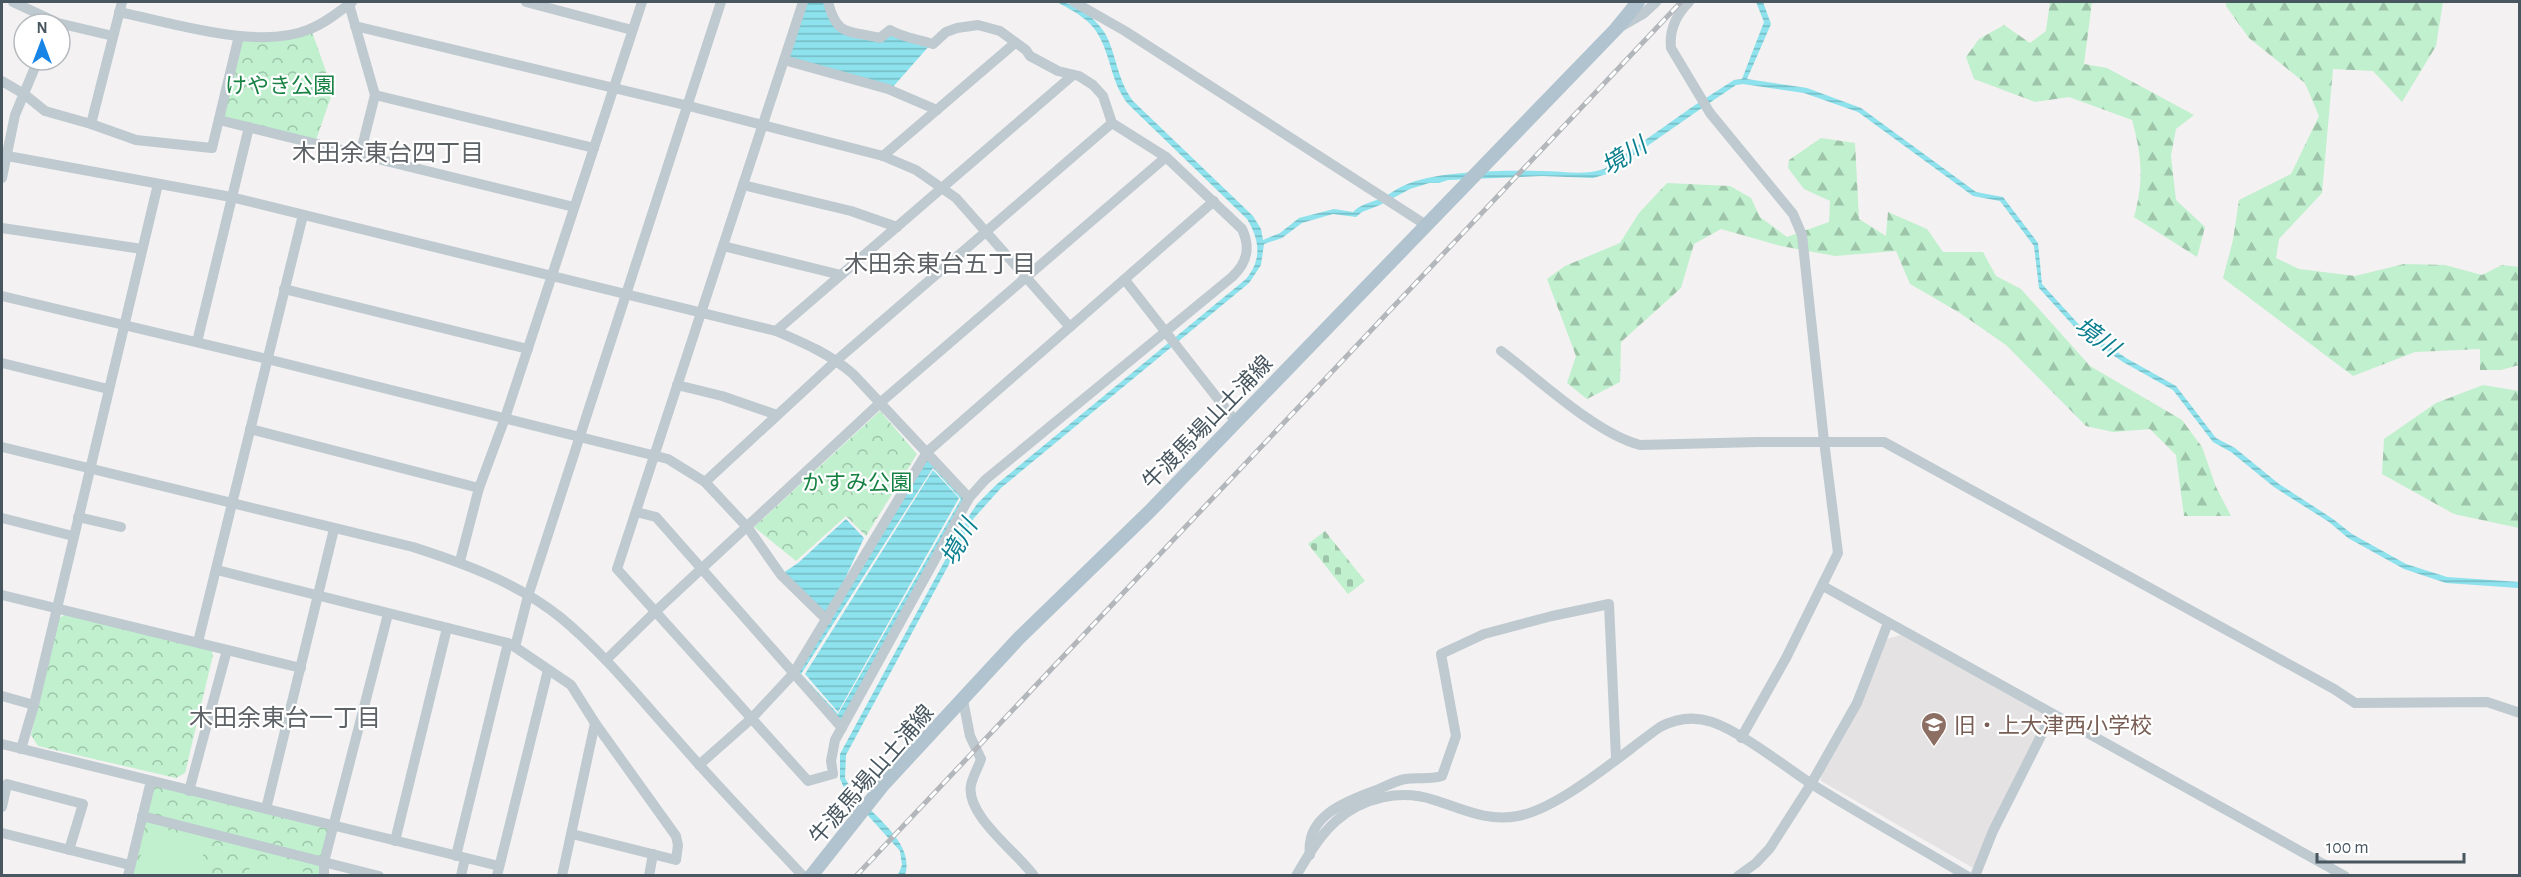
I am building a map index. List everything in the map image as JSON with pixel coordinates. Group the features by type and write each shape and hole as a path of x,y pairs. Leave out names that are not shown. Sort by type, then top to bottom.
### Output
{"main road":[{"name":"牛渡馬場山土浦線","path":"811,876 883,785 1019,638 1149,512 1616,29 1638,2"}],"street":[{"path":"14,2 34,12"},
{"path":"526,2 632,30"},
{"path":"460,561 479,488 505,418 642,2"},
{"path":"461,876 460,857 511,645 582,436 722,2"},
{"path":"803,2 617,568 808,781 833,774 833,750 842,728 969,498 985,480 1232,277 1245,261 1248,244 1242,229 1166,157 1112,123 1103,96 1093,85 1073,75 1058,71 1030,56 1026,50 1000,31 978,25 946,32 933,44 915,38 905,38 890,30 880,38 842,29 835,23 828,2"},
{"path":"1074,2 1125,31 1426,225"},
{"path":"1616,29 1643,14 1656,2"},
{"path":"1686,2 1672,26 1671,48 1710,113 1793,214 1802,235 1838,553 1763,702 1741,738"},
{"path":"92,124 120,7 239,36 280,38 297,34 325,21 350,3 375,95 360,155"},
{"path":"355,26 689,106 883,156 916,170 956,198 1070,327"},
{"path":"72,27 113,36"},
{"path":"2,81 24,94 45,111 92,124 136,140 212,148 239,36"},
{"path":"883,156 1015,43"},
{"path":"784,60 888,89 937,111"},
{"path":"2,178 4,156 15,115 33,72"},
{"path":"777,331 1073,75"},
{"path":"375,95 594,148"},
{"path":"219,120 574,207"},
{"path":"705,482 837,360 1112,123"},
{"path":"197,342 249,127"},
{"path":"4,156 231,197 777,331 837,360 881,402 969,498"},
{"path":"606,660 881,402 1166,157"},
{"path":"21,749 34,705 158,184"},
{"path":"743,185 851,211 897,227"},
{"path":"699,765 751,719 793,674 927,452 1214,201"},
{"path":"198,642 218,570 303,215"},
{"path":"2,228 142,249"},
{"path":"723,246 841,274"},
{"path":"1125,280 1236,422"},
{"path":"284,289 528,349"},
{"path":"2,296 267,358 654,454 687,469 705,482 748,528 781,574 827,620"},
{"path":"1501,351 1573,407 1622,440 1640,446 1824,441 1884,442 2096,556 2334,689 2355,703 2487,702 2520,713"},
{"path":"2,363 108,389"},
{"path":"677,385 730,399 777,415"},
{"path":"250,429 479,488"},
{"path":"2,447 413,547 460,561 528,596 559,616 606,660 699,765 803,876"},
{"path":"636,512 656,517 842,728"},
{"path":"78,517 121,527"},
{"path":"2,518 73,536"},
{"path":"266,809 334,529"},
{"path":"218,570 511,645 571,685 595,723 676,836 678,845 676,860 572,834"},
{"path":"1823,586 2345,876"},
{"path":"2,595 301,668"},
{"path":"1310,855 1308,842 1316,825 1331,810 1354,798 1405,779 1442,776 1456,735 1441,654 1484,634 1609,604 1616,758"},
{"path":"324,876 324,862 388,614"},
{"path":"1738,876 1756,863 1770,848 1812,784 1857,703 1888,623"},
{"path":"395,841 447,628"},
{"path":"189,791 227,650"},
{"path":"2,744 460,857 498,871 548,670"},
{"path":"2,696 34,705"},
{"path":"963,700 970,736 981,759 970,788 973,802 982,819 1034,876"},
{"path":"1975,876 1992,831 2052,714"},
{"path":"1296,876 1337,820 1356,808 1398,794 1412,794 1478,815 1504,818 1521,815 1553,801 1660,727 1678,719 1704,720 1715,723 1812,784 1968,876"},
{"path":"562,876 595,723"},
{"path":"2,833 69,850 129,870 151,781"},
{"path":"2,807 7,784 83,804 69,850"},
{"path":"142,816 380,876"},
{"path":"649,876 653,855"}],"shaded area":[{"name":"旧・上大津西小学校","path":"1901,635 2045,714 2046,719 1975,869 1821,781 1883,640"}],"green space":[{"path":"2050,2 2092,2 2084,64 2107,68 2194,115 2176,129 2171,156 2176,200 2205,227 2197,257 2134,217 2141,168 2132,120 2069,97 2035,102 1974,79 1966,57 1979,39 2004,25 2030,43 2046,31"},
{"path":"2226,2 2443,2 2436,46 2402,102 2373,71 2333,69 2322,193 2279,239 2276,258 2299,269 2355,276 2404,264 2445,265 2482,275 2502,265 2519,267 2519,365 2501,370 2480,370 2480,349 2415,352 2353,376 2223,278 2233,240 2239,200 2291,174 2319,116 2305,83 2249,38 2226,6"},
{"name":"けやき公園","path":"311,29 333,91 315,143 219,120 239,36"},
{"path":"1821,138 1855,143 1859,219 1886,236 1888,212 1927,229 1943,252 1983,252 1996,276 2021,289 2090,366 2182,420 2202,447 2216,487 2231,516 2184,516 2176,455 2150,429 2113,432 2086,426 2006,345 1960,313 1910,284 1896,251 1835,256 1781,246 1721,229 1694,244 1681,288 1621,342 1620,382 1587,399 1567,383 1576,356 1547,279 1565,266 1620,243 1639,213 1667,183 1730,186 1751,198 1760,217 1787,237 1829,222 1830,201 1804,189 1788,168 1789,160"},
{"path":"2483,385 2519,391 2519,528 2454,514 2382,474 2384,439 2436,403"},
{"name":"かすみ公園","path":"880,411 917,454 866,536 846,516 796,561 754,527"},
{"path":"1325,531 1365,581 1348,594 1308,544"},
{"path":"66,614 211,650 213,655 185,773 176,778 38,746 31,735 58,619"},
{"path":"151,781 334,826 324,875 128,876"},
{"path":"158,826 203,844 203,875 136,875 146,835"},
{"path":"253,858 299,866 306,875 247,875"}],"water":[{"path":"805,2 825,2 832,24 880,40 890,32 930,45 892,88 787,58"},
{"name":"境川","path":"1057,2 1078,8 1097,23 1106,35 1120,76 1133,101 1253,216 1261,229 1263,240 1280,233 1299,218 1334,209 1353,212 1361,206 1423,179 1474,172 1581,173 1604,169 1695,105 1734,80 1742,79 1764,22 1756,2 1763,2 1771,24 1747,79 1807,88 1861,108 1976,192 2003,197 2038,243 2042,284 2082,328 2126,358 2176,386 2216,438 2235,448 2279,484 2352,534 2406,564 2447,577 2519,582 2519,588 2446,583 2404,569 2348,538 2329,522 2274,487 2231,452 2213,442 2173,390 2123,362 2079,332 2039,288 2034,246 2000,201 1973,196 1858,112 1804,93 1743,84 1736,85 1607,174 1593,178 1542,176 1448,180 1429,183 1410,189 1356,217 1333,214 1302,223 1282,238 1264,244 1261,265 1249,283 1001,488 974,518 846,755 845,778 850,787 888,828 904,851 907,863 905,875 898,875 902,865 900,851 845,790 840,779 840,754 969,516 977,504 997,484 1246,279 1257,257 1257,242 1247,219 1128,104 1118,88 1097,32 1082,17"},
{"path":"927,455 966,498 842,725 796,673","holes":["933,468 961,499 838,714 801,674"]},
{"path":"933,470 959,498 838,712 805,674"},
{"path":"846,519 864,538 827,617 783,573 798,563"}],"railway":[{"path":"856,876 1681,2"}],"place":[{"name":"旧・上大津西小学校","path":"1934,748"}],"district":[{"name":"木田余東台四丁目","path":"388,153"},
{"name":"木田余東台五丁目","path":"940,264"},
{"name":"木田余東台一丁目","path":"285,718"}]}
